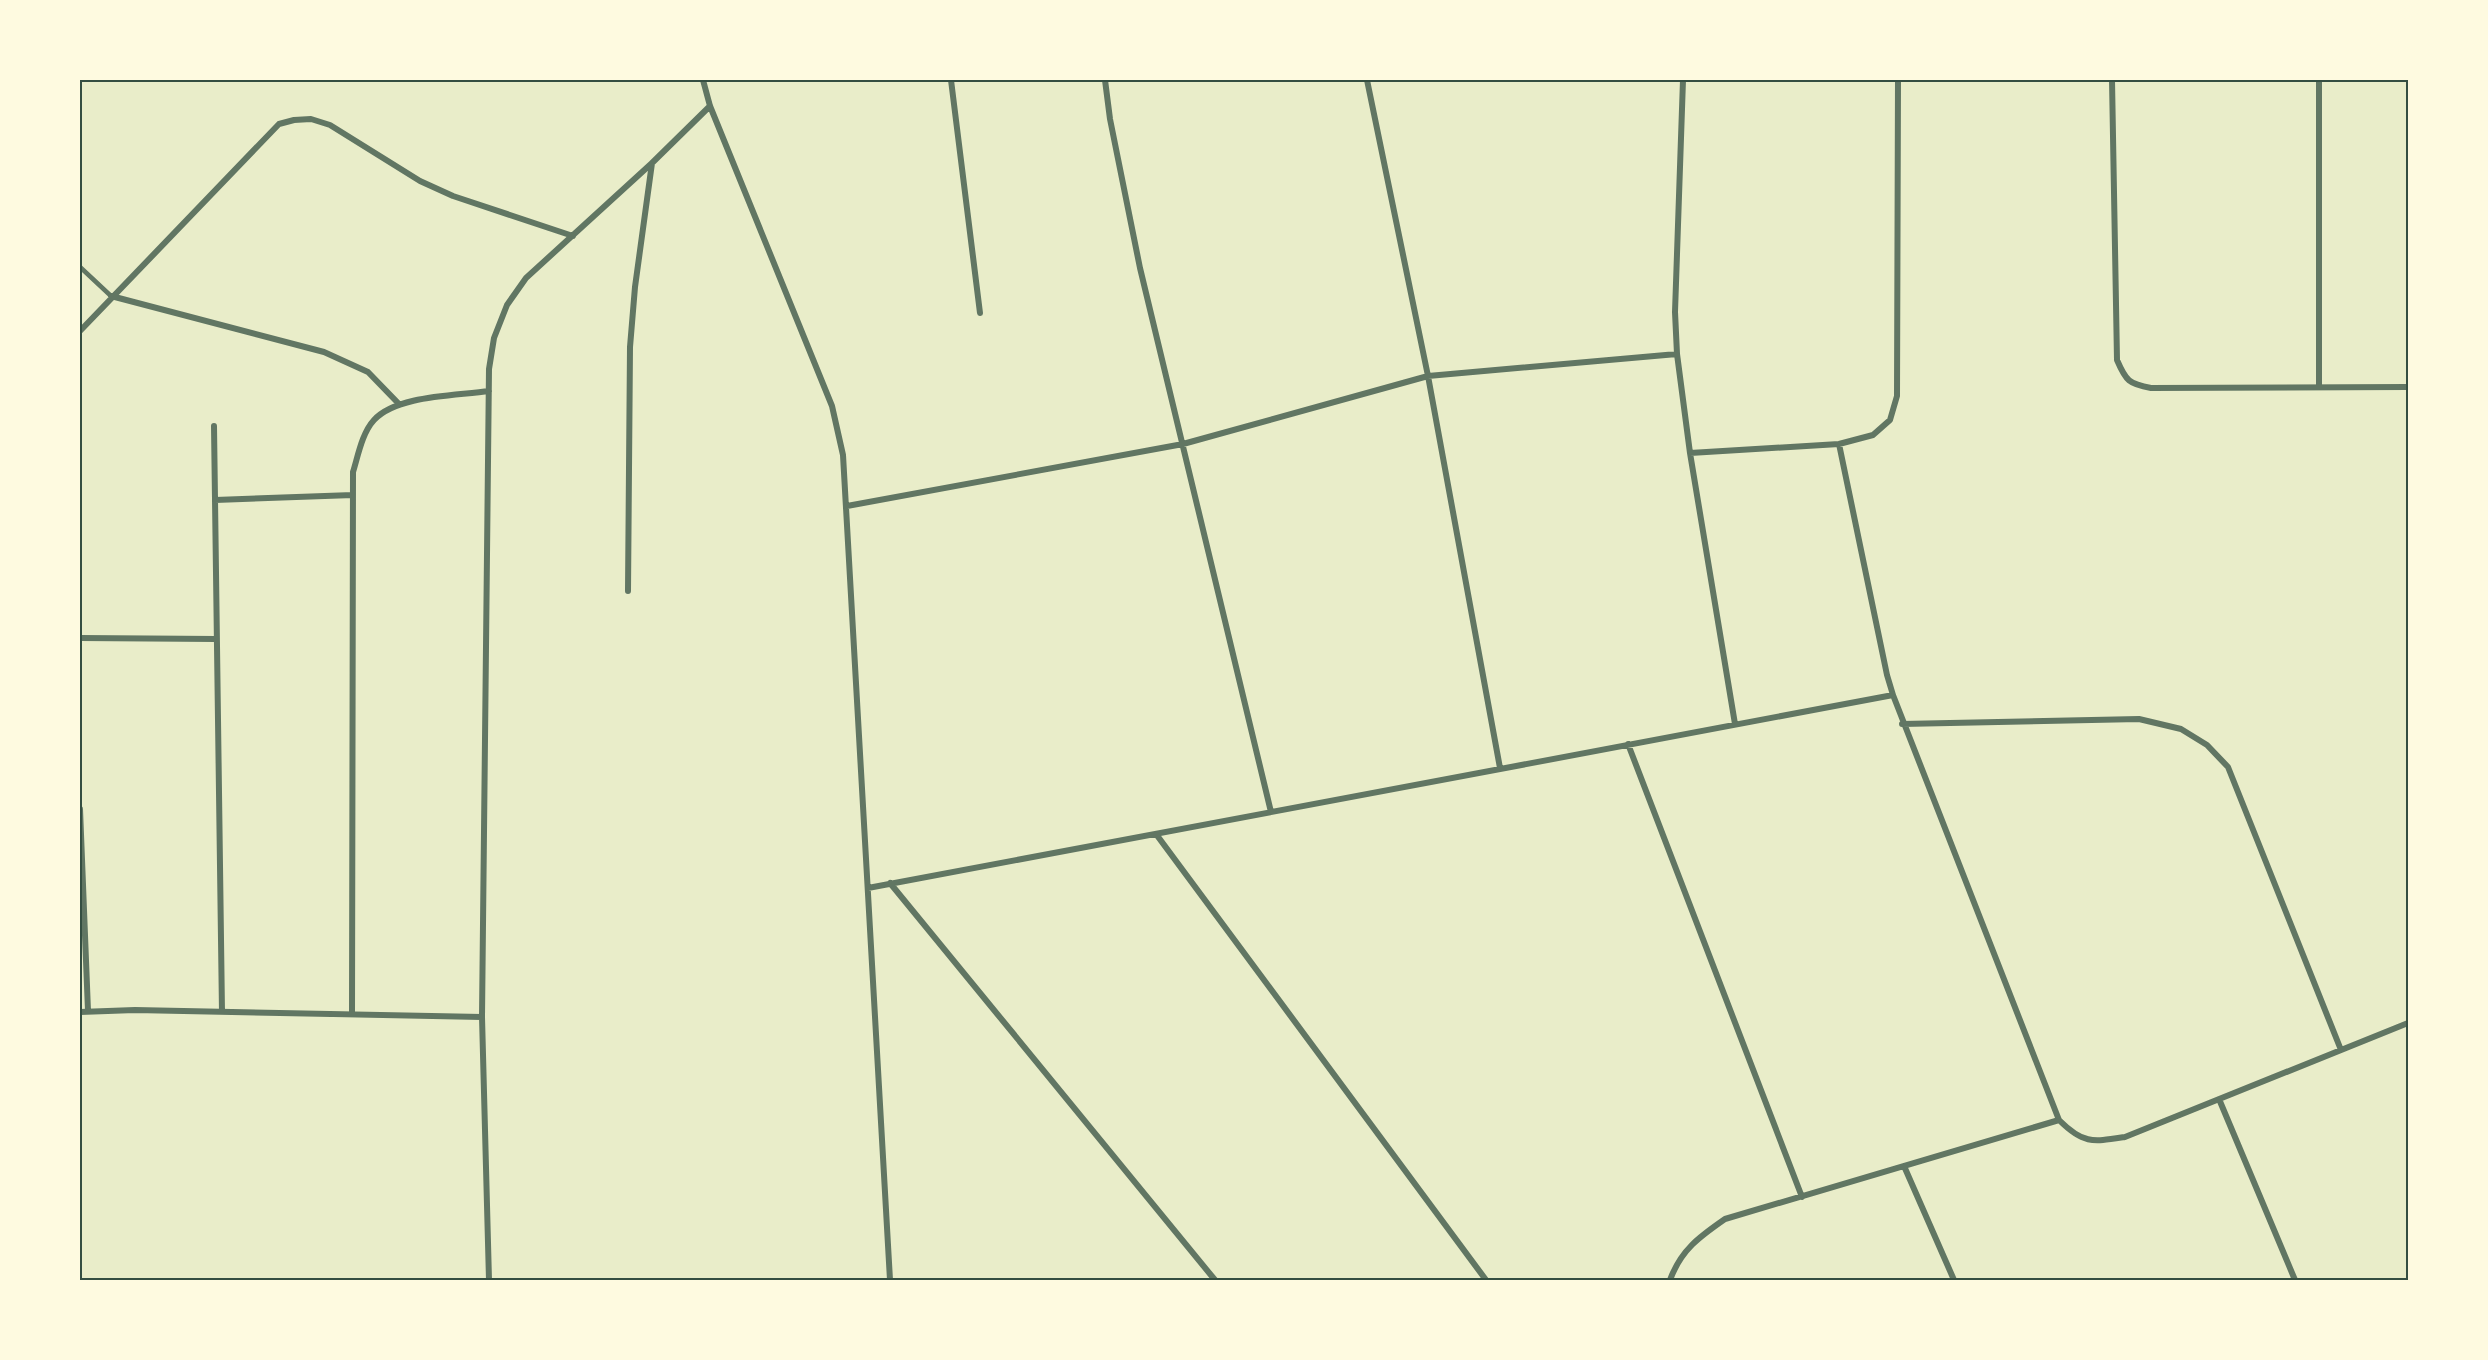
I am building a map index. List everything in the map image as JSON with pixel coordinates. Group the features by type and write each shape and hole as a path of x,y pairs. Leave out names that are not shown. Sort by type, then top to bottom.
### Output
{"street":[{"path":"703,80 710,106 832,406 843,455 890,1281"},
{"path":"951,80 980,313"},
{"path":"1105,80 1110,119 1140,268 1271,812"},
{"path":"1367,80 1428,376 1500,768"},
{"path":"1683,80 1675,312 1677,354 1690,453 1735,724"},
{"path":"1690,453 1839,444 1873,435 1890,420 1897,396 1898,80"},
{"path":"2112,80 2117,360 2124,377 2134,385 2151,388 2409,387"},
{"path":"2319,80 2319,387"},
{"path":"489,1281 482,1017 489,392 494,338 507,305 526,278 652,163 710,106"},
{"path":"80,331 111,296 279,124 294,120 311,119 330,125 420,181 453,196 573,236"},
{"path":"628,591 630,347 635,287 652,163"},
{"path":"111,296 324,352 368,372 399,404"},
{"path":"847,506 1183,444 1428,376 1677,354"},
{"path":"352,1014 353,472 361,446 374,421 399,404 489,392"},
{"path":"214,426 222,1012"},
{"path":"1839,444 1887,675 1902,724 2059,1120 2075,1136 2097,1141 2125,1137 2409,1023"},
{"path":"214,500 353,495"},
{"path":"80,639 216,639"},
{"path":"868,888 1893,694"},
{"path":"1902,724 2139,720 2181,729 2207,745 2228,767 2341,1050"},
{"path":"1628,744 1802,1197"},
{"path":"80,809 88,1011"},
{"path":"1156,834 1486,1281"},
{"path":"891,884 1215,1281"},
{"path":"80,1012 482,1017"},
{"path":"2219,1099 2295,1281"},
{"path":"1670,1281 1678,1260 1701,1236 1725,1220 2059,1120"},
{"path":"1904,1166 1954,1281"}],"lane":[{"path":"80,267 111,296"}]}
